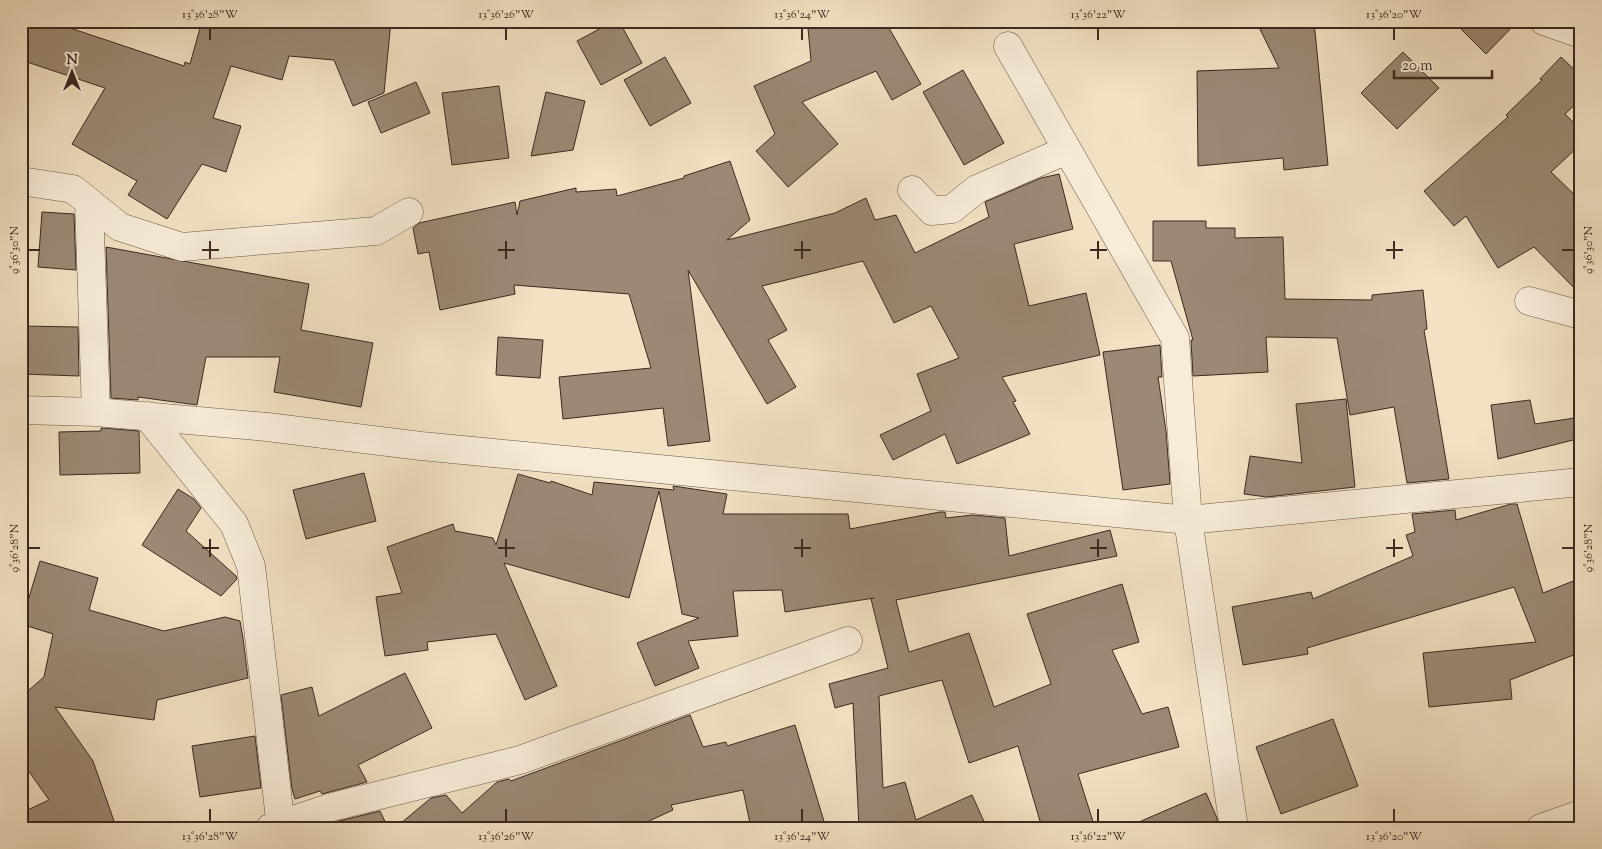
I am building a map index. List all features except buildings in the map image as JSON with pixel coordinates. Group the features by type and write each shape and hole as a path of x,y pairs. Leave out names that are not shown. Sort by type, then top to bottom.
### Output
{"street":[{"path":"1544,21 1581,34"},
{"path":"1008,46 1175,338 1188,520 1234,828"},
{"path":"912,190 932,211 952,209 977,189 1068,150"},
{"path":"21,181 73,189 120,227 182,247 376,231 410,212"},
{"path":"89,202 96,412"},
{"path":"1529,301 1581,315"},
{"path":"21,410 96,412 267,426 431,447 1188,520 1581,482"},
{"path":"147,416 234,524 251,566 277,827 332,807 520,760 848,641"},
{"path":"1541,828 1581,814"}]}
